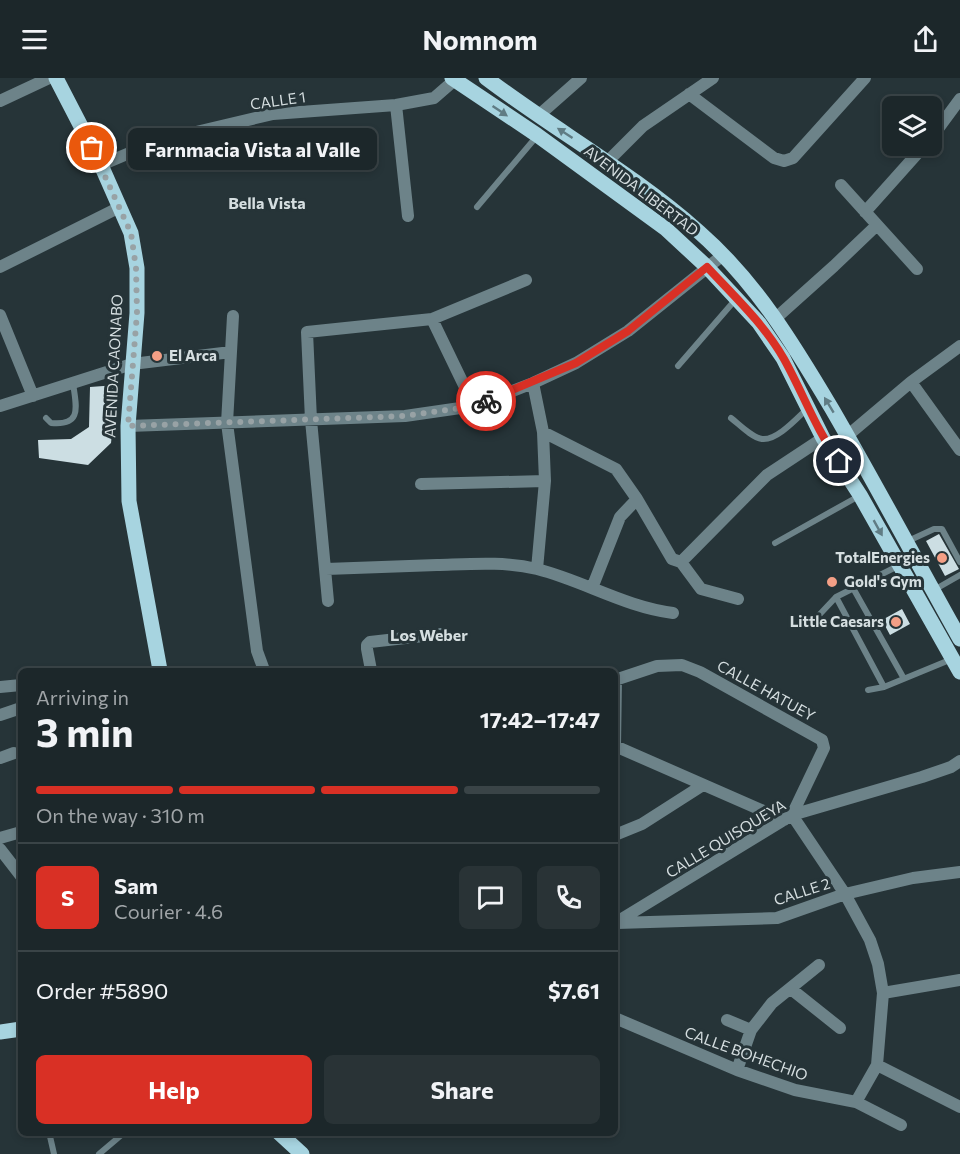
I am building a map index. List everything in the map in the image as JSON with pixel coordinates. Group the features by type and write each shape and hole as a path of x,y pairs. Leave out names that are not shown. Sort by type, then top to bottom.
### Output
{"main road":[{"name":"AVENIDA CAONABO","path":"56,78 101,165 131,233 136,268 137,313 128,426 129,501 160,668"},
{"name":"AVENIDA LIBERTAD","path":"486,78 538,116 608,161 699,232 723,255 776,318 847,436 933,591 958,631"},
{"name":"AVENIDA LIBERTAD","path":"455,79 537,135 666,229 707,267 759,323 783,358 826,443 860,495 960,672"},
{"path":"0,1032 18,1029"},
{"path":"282,1136 302,1154"}],"street":[{"path":"0,101 50,78"},
{"path":"538,116 581,78"},
{"path":"608,161 643,126 713,78"},
{"path":"689,94 774,158 784,161 794,158 866,78"},
{"name":"CALLE 1","path":"101,165 158,141 273,114 396,105 434,98 455,79"},
{"path":"942,123 960,99"},
{"path":"396,105 408,216"},
{"path":"865,212 915,156"},
{"path":"841,185 917,269"},
{"path":"0,267 120,207"},
{"path":"776,318 877,225"},
{"path":"128,426 405,416 474,406 576,363 628,331 723,255"},
{"path":"328,601 311,420 306,334 309,330 432,318 526,280"},
{"path":"0,315 33,396"},
{"path":"233,316 227,423 257,651 263,668"},
{"path":"432,318 474,406"},
{"path":"679,561 767,475 826,443 847,436 911,382 960,346"},
{"path":"0,406 132,364 231,352"},
{"path":"911,382 956,435 960,450"},
{"path":"533,383 543,432 545,481 537,569"},
{"path":"543,432 616,469 637,499 672,559 679,561 701,589 738,599"},
{"path":"421,484 545,481"},
{"path":"592,588 620,517 637,499"},
{"path":"326,569 492,563 537,569 649,610 673,613"},
{"path":"370,668 367,645 370,642 441,634"},
{"name":"CALLE HATUEY","path":"618,679 657,666 682,665 700,672 822,740 824,748 788,818"},
{"path":"0,687 18,685"},
{"path":"0,715 18,709"},
{"path":"618,747 703,785 788,818 845,894 870,939 878,964 883,993 877,1065 856,1102"},
{"path":"0,758 14,753"},
{"name":"CALLE QUISQUEYA","path":"618,922 788,818 922,777 951,767 960,761"},
{"path":"618,834 642,824 703,785"},
{"path":"0,838 18,833"},
{"path":"0,849 18,872"},
{"name":"CALLE 2","path":"618,923 777,918 845,894 913,878 960,872"},
{"path":"737,1070 751,1030 772,1003 819,965"},
{"path":"883,993 960,980"},
{"path":"791,989 840,1028"},
{"name":"CALLE BOHECHIO","path":"618,1019 737,1070 795,1090 856,1102 901,1125"},
{"path":"727,1020 751,1030"},
{"path":"877,1065 960,1107"}],"lane":[{"path":"477,207 537,135"},
{"path":"678,366 737,299"},
{"path":"46,418 51,423 61,424 71,421 75,416 73,383"},
{"path":"731,418 762,439 774,437 809,407"},
{"path":"775,543 860,495"},
{"path":"906,542 934,529 942,529 960,562"},
{"path":"820,614 836,597 899,566"},
{"path":"933,591 960,575"},
{"path":"853,588 903,678"},
{"path":"836,597 884,687"},
{"path":"868,690 884,687 952,659"},
{"path":"50,1136 54,1154"},
{"path":"99,1154 120,1136"}],"building":[{"path":"117,385 111,443 88,465 39,458 38,440 71,439 89,427 90,387"},
{"path":"939,534 959,569 945,576 926,541"},
{"name":"Little Caesars","path":"902,609 910,624 890,635 882,620"}],"way so far":[{"path":"92,148 131,233 136,268 137,313 128,426 405,416 474,406 486,401"}],"place":[{"name":"Farnmacia Vista al Valle","path":"92,148"},
{"name":"El Arca","path":"157,356"},
{"name":"TotalEnergies","path":"942,558"},
{"name":"Gold's Gym","path":"832,582"},
{"name":"Little Caesars","path":"896,622"}],"district":[{"name":"Bella Vista","path":"267,203"},
{"name":"Los Weber","path":"429,635"}],"route":[{"path":"486,401 576,363 628,331 707,267 759,323 771,340 783,358 823,438 839,461"}]}
